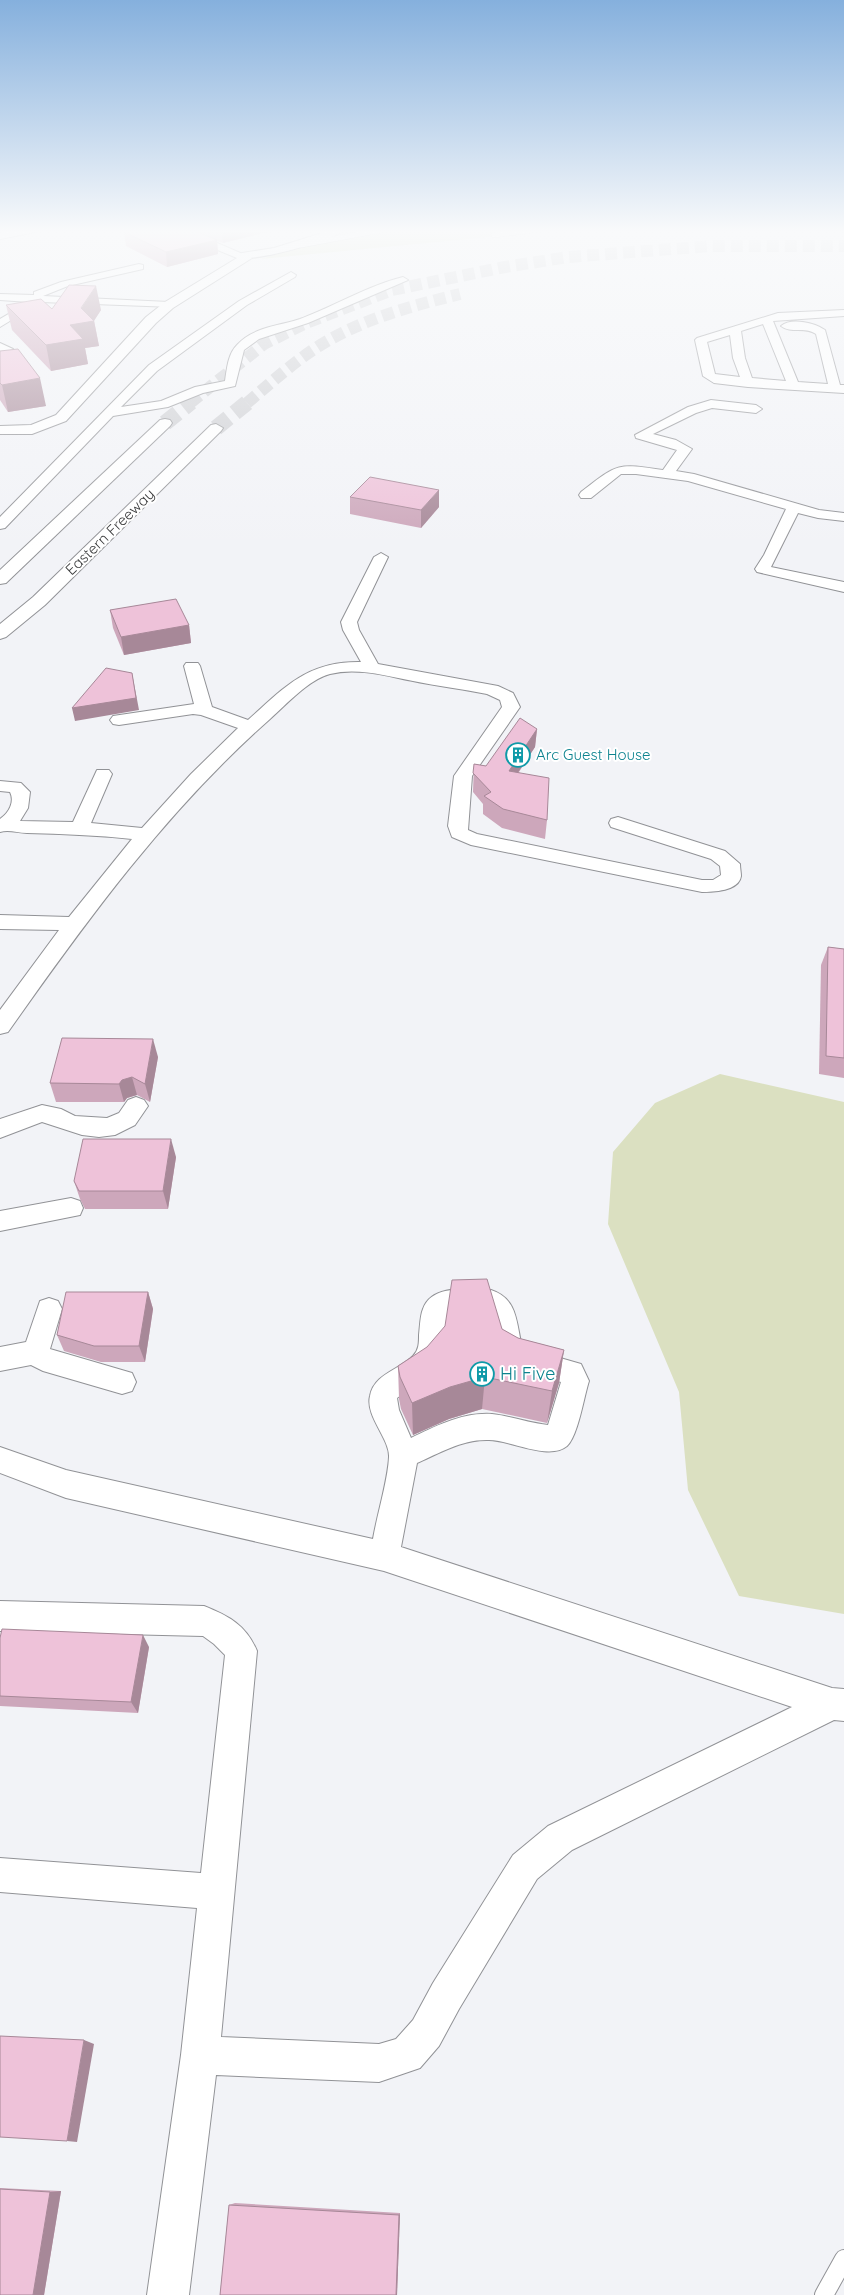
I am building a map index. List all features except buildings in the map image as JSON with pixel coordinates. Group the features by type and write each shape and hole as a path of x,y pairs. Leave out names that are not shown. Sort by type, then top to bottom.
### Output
{"main road":[{"path":"0,430 10,432 30,430 49,425 61,418 134,337"},
{"path":"0,578 165,423"},
{"name":"Eastern Freeway","path":"0,633 39,601 216,428"}],"street":[{"path":"0,525 54,467 153,368 196,337"},
{"path":"110,413 164,404 199,390 231,383 239,348 256,337"},
{"path":"710,337 702,339 709,376 726,381 840,388 823,337"},
{"path":"737,337 739,358 748,383"},
{"path":"774,337 794,386"},
{"path":"0,346 9,351 12,358 7,366 0,368"},
{"path":"667,474 685,449 641,435 692,410 711,404 756,409"},
{"path":"586,495 619,470 667,474 690,477 818,514 844,517"},
{"path":"794,508 785,522 770,560 762,569 844,587"},
{"path":"372,668 351,630 349,622 381,557"},
{"path":"192,666 204,710"},
{"path":"0,1026 75,924 146,834 202,772 250,726 310,677 326,670 344,667 372,668 492,690 507,697 511,702 511,707 463,776 457,826 459,833 471,839 702,886 717,886 731,878 730,864 718,855 618,823"},
{"path":"119,720 144,718 193,709 204,710 250,726"},
{"path":"80,828 103,774"},
{"path":"0,786 15,787 21,792 22,800 14,818 3,825"},
{"path":"3,825 80,828 146,834"},
{"path":"0,922 75,924"},
{"path":"0,1128 38,1114 46,1113 67,1123 89,1127 110,1127 120,1124 127,1119 136,1106"},
{"path":"0,1222 71,1208"},
{"path":"384,1556 404,1455 385,1410 383,1397 387,1389 422,1364 431,1354 435,1310 444,1302 491,1301 496,1303 500,1308 510,1353 515,1357 571,1373 574,1377 575,1381 560,1433 556,1438 491,1427 461,1429 404,1455"},
{"path":"36,1352 49,1309"},
{"path":"0,1359 36,1352"},
{"path":"36,1352 43,1359 122,1382"},
{"path":"0,1460 66,1484 384,1556 838,1704"},
{"path":"0,1616 204,1622 220,1627 233,1637 241,1650 200,2055 168,2295"},
{"path":"200,2055 379,2063 407,2055 426,2032 525,1867 560,1838 838,1704"},
{"path":"0,1875 217,1892"}],"lane":[{"path":"824,2295 844,2259"}],"green space":[{"path":"720,1074 844,1102 844,1614 739,1596 688,1490 679,1392 608,1224 613,1152 655,1103"}],"tunnel":[{"path":"190,403 264,344 278,337"},
{"path":"247,403 307,354 335,337"},
{"path":"165,423 191,402"},
{"path":"216,428 248,402"}],"place":[{"name":"Arc Guest House","path":"518,755"},
{"name":"Hi Five","path":"482,1374"}]}
